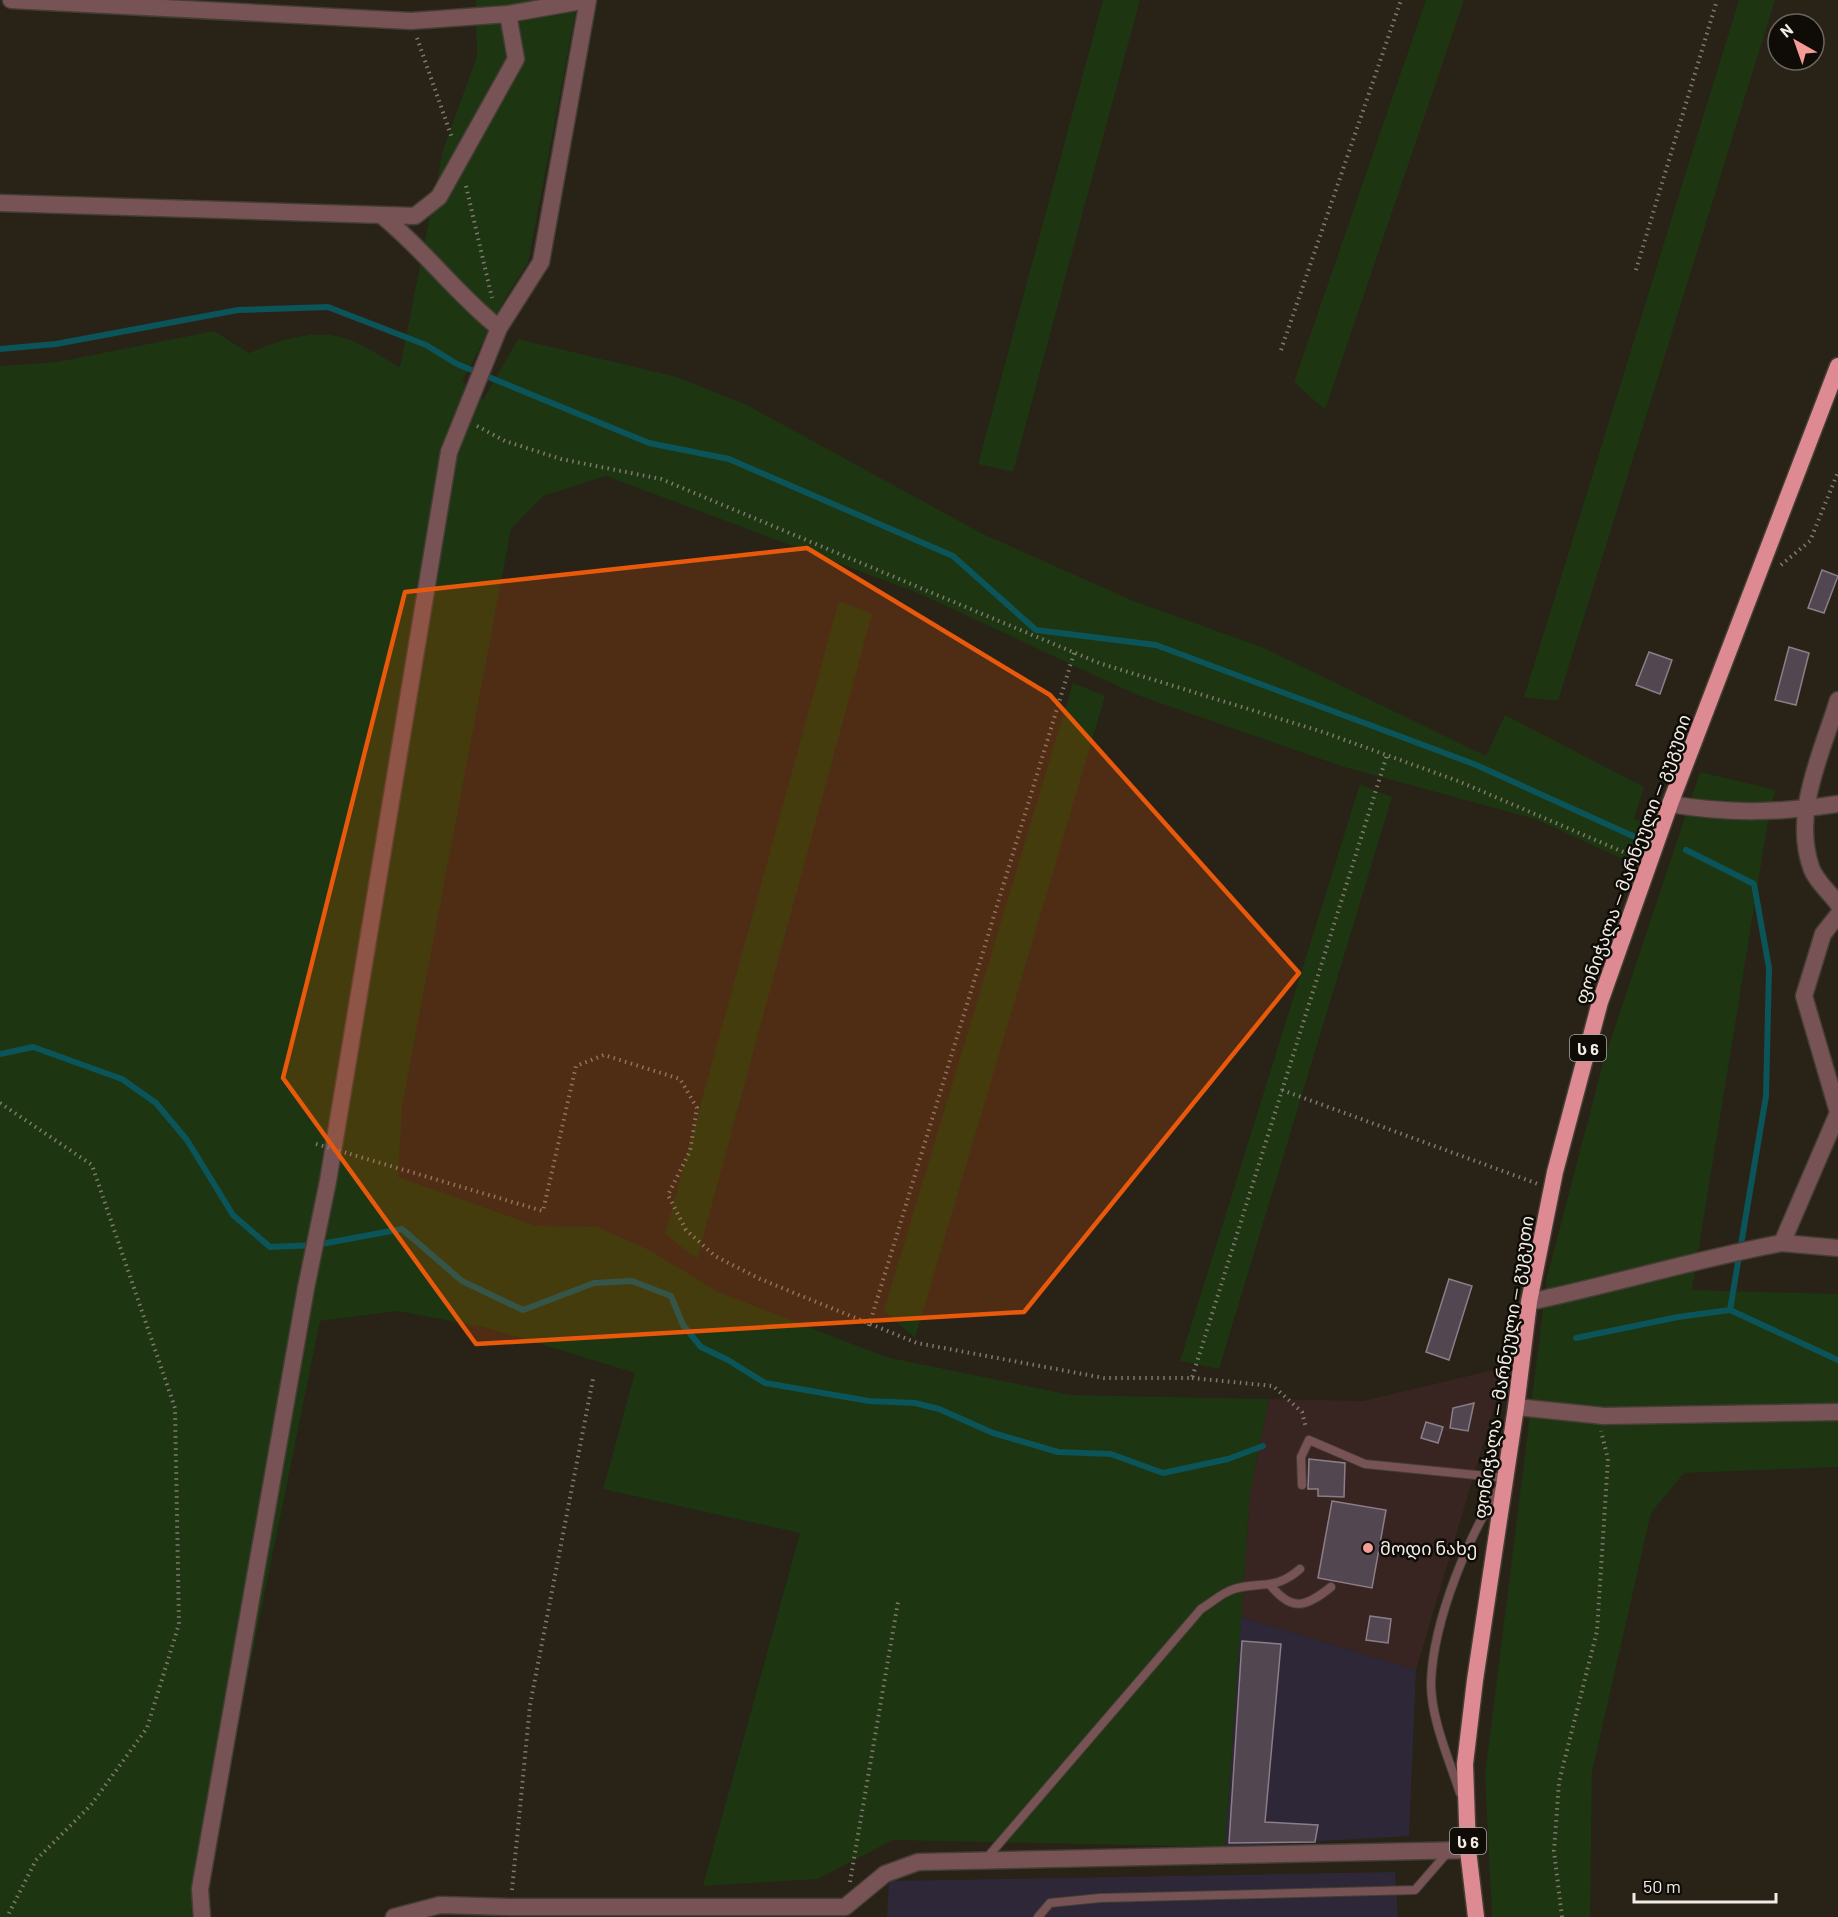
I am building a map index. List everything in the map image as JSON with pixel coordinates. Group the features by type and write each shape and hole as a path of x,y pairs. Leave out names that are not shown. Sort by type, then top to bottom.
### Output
{"highway":[{"name":"ფონიჭალა — მარნეული — გუგუთი","path":"1476,1917 1468,1850 1465,1764 1529,1302 1551,1188 1600,1002 1670,804 1834,390 1838,366"}],"street":[{"path":"11,0 411,21 508,14 587,0 542,262 499,328 449,452 328,1180 306,1288 202,1877 202,1917"},
{"path":"0,203 415,216 439,196 516,59 508,14"},
{"path":"381,215 401,231 469,304 499,328"},
{"path":"1838,700 1804,809 1805,842 1811,869 1838,904"},
{"path":"1670,804 1719,812 1804,809 1838,804"},
{"path":"1782,1243 1838,1113 1804,996 1823,934 1838,915"},
{"path":"1529,1302 1599,1287 1721,1254 1782,1243 1838,1248"},
{"path":"1516,1407 1597,1415 1838,1412"},
{"path":"394,1917 440,1905 510,1907 845,1906 885,1874 918,1862 1468,1850"}],"lane":[{"path":"1302,1485 1301,1457 1309,1440 1365,1464 1506,1478 1484,1510 1448,1602 1437,1637 1431,1684 1438,1724 1468,1816"},
{"path":"984,1861 1201,1609 1233,1589 1270,1586 1289,1579 1300,1569"},
{"path":"1270,1586 1288,1602 1300,1604 1311,1602 1331,1587"},
{"path":"1038,1917 1050,1903 1100,1898 1415,1890 1448,1851"}],"path":[{"path":"1281,350 1401,0"},
{"path":"1636,270 1717,0"},
{"path":"462,418 506,441 561,459 661,479 1074,653 1387,755 1458,781 1649,863"},
{"path":"1755,586 1810,541 1838,472"},
{"path":"869,1326 1074,653"},
{"path":"1192,1378 1387,755"},
{"path":"316,1144 543,1211 576,1066 604,1055 680,1079 697,1108 690,1151 668,1195 686,1230 715,1256 751,1275 869,1326 917,1344 1104,1378 1192,1378 1273,1386 1302,1412 1309,1440"},
{"path":"1282,1090 1551,1188"},
{"path":"0,1103 92,1165 175,1408 179,1624 147,1728 91,1805 36,1860 7,1917"},
{"path":"510,1907 530,1705 593,1379"},
{"path":"1562,1917 1554,1851 1559,1782 1597,1631 1608,1459 1597,1415"},
{"path":"845,1906 898,1602"}],"highlighted area":[{"path":"807,548 1050,695 1299,973 1024,1312 476,1344 283,1078 405,592"}],"shaded area":[{"path":"1506,1367 1416,1670 1241,1617 1250,1492 1269,1399 1363,1401"},
{"path":"1241,1617 1416,1670 1409,1836 1225,1847"},
{"path":"1395,1872 1398,1917 887,1917 889,1881"}],"green space":[{"path":"476,0 578,0 528,263 507,295 462,382 471,385 483,400 518,339 677,377 747,405 981,533 1131,600 1264,648 1486,756 1505,715 1644,787 1634,819 1652,823 1638,866 1535,819 1344,767 1137,695 918,593 606,476 543,496 511,529 402,1106 398,1177 536,1226 597,1227 649,1250 718,1292 886,1357 1071,1395 1269,1399 1250,1493 1225,1847 893,1840 818,1879 703,1886 800,1533 603,1489 635,1373 488,1328 398,1311 320,1321 199,1917 0,1917 0,366 57,362 214,331 249,353 305,335 341,337 363,346 400,367 443,150 477,56"},
{"path":"1103,0 1140,0 1013,472 978,464"},
{"path":"1426,0 1464,0 1325,410 1294,382"},
{"path":"1739,0 1775,0 1771,12 1766,12 1766,29 1558,701 1524,697"},
{"path":"839,601 872,614 697,1259 665,1234"},
{"path":"1073,683 1105,696 915,1338 884,1311"},
{"path":"1700,772 1776,790 1770,809 1692,1290 1838,1294 1838,1467 1684,1473 1651,1513 1592,1772 1590,1917 1492,1917 1485,1775 1547,1277 1603,1063"},
{"path":"1360,784 1392,797 1219,1369 1180,1361"}],"building":[{"path":"1822,570 1838,576 1824,613 1808,608"},
{"path":"1789,647 1809,653 1796,705 1775,700"},
{"path":"1649,652 1672,660 1660,694 1636,685"},
{"path":"1449,1279 1472,1286 1449,1360 1426,1352"},
{"path":"1474,1403 1468,1431 1450,1428 1453,1408"},
{"path":"1426,1422 1443,1427 1438,1443 1421,1438"},
{"path":"1309,1459 1345,1463 1344,1497 1318,1496 1318,1489 1308,1489"},
{"path":"1332,1501 1386,1510 1372,1588 1318,1578"},
{"path":"1370,1616 1391,1619 1388,1643 1366,1640"},
{"path":"1242,1641 1281,1644 1265,1822 1318,1825 1315,1842 1229,1843"}],"waterway":[{"path":"0,349 56,344 238,310 328,307 426,345 457,364 649,443 729,459 953,556 1036,630 1156,645 1474,764 1635,837"},
{"path":"1686,850 1754,884 1769,968 1766,1096 1730,1310"},
{"path":"0,1054 33,1047 122,1079 156,1103 187,1140 233,1215 270,1247 316,1245 402,1229 462,1281 523,1310 594,1283 632,1281 671,1296 683,1325 701,1347 728,1360 765,1383 869,1401 915,1403 939,1409 993,1433 1058,1452 1111,1454 1163,1473 1228,1459 1263,1446"},
{"path":"1576,1338 1678,1317 1730,1310 1838,1360"}],"place":[{"name":"მოდი ნახე","path":"1368,1548"}]}
